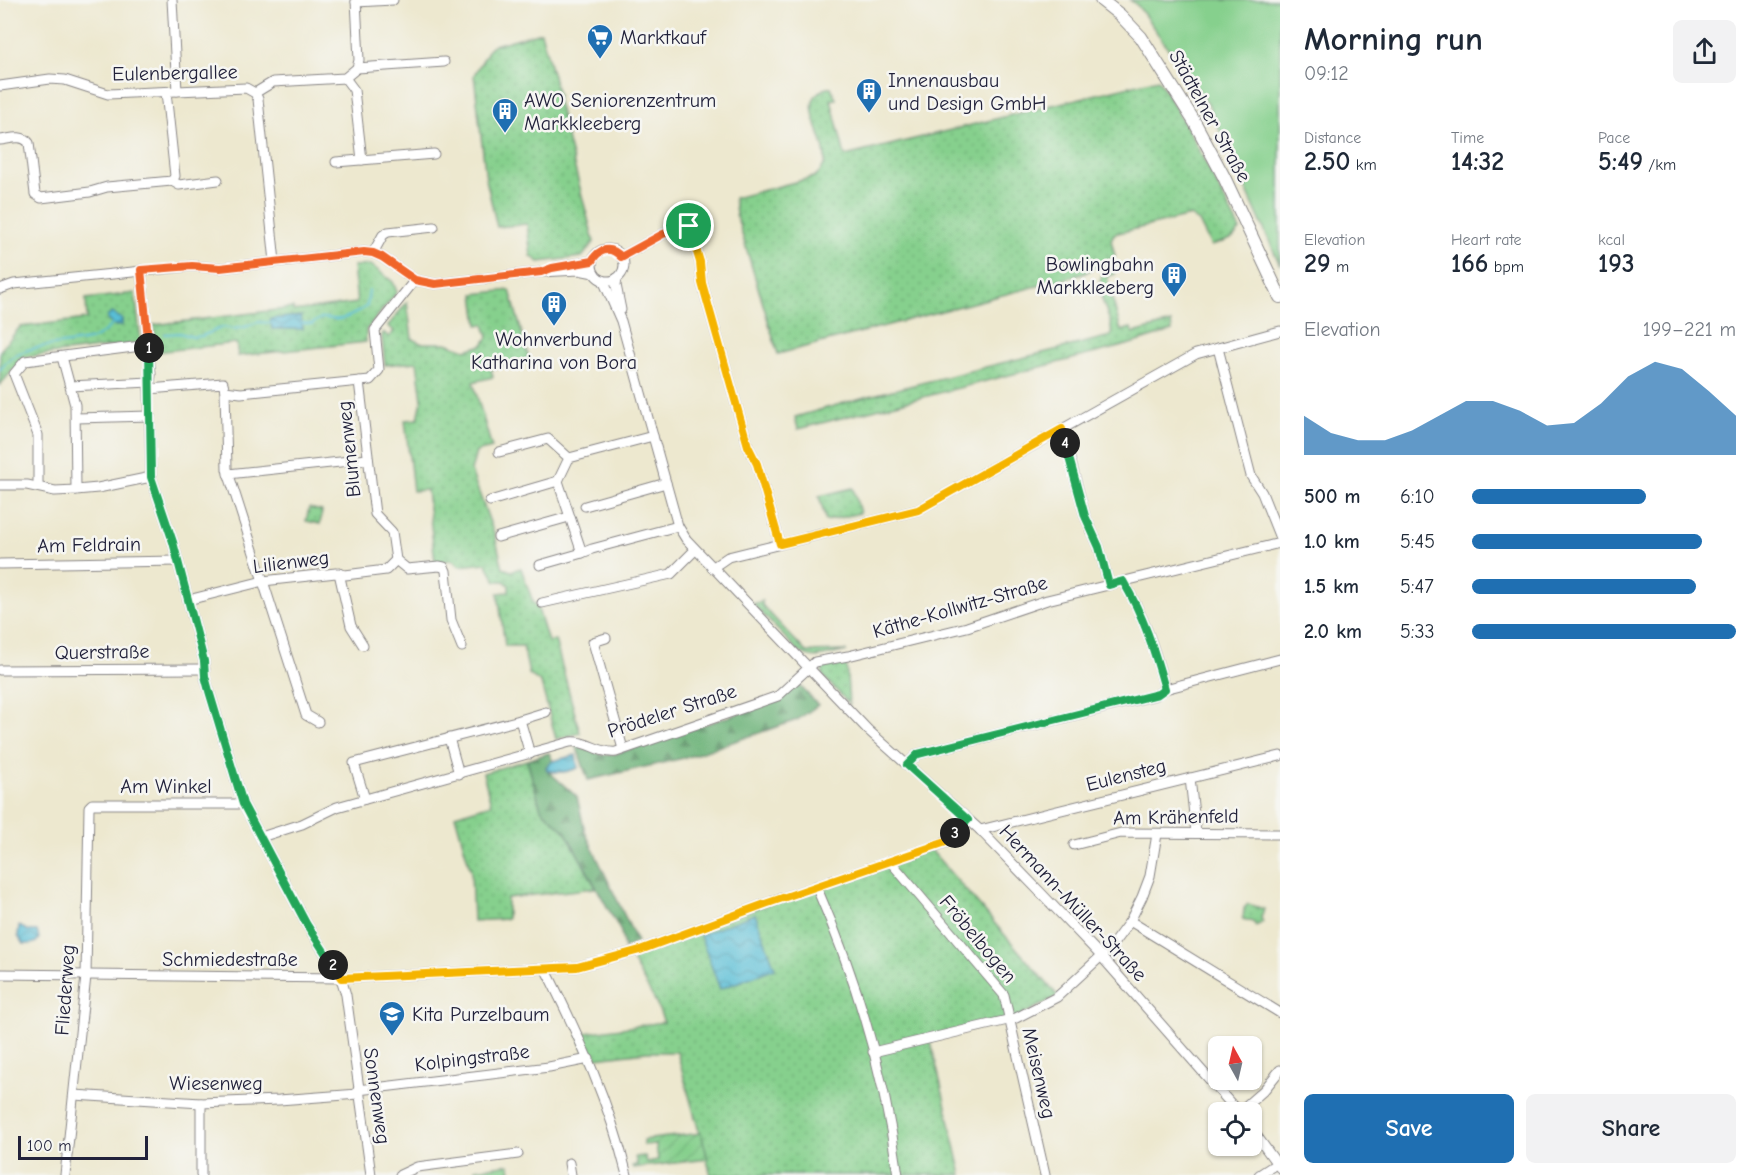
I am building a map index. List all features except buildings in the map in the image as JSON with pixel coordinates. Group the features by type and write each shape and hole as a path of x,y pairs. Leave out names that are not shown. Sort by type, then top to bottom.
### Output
{"street":[{"path":"172,0 177,91"},
{"path":"357,68 359,60 356,1 393,0"},
{"name":"Städtelner Straße","path":"1101,0 1132,26 1145,42 1194,121 1224,177 1280,297"},
{"path":"255,93 273,82 345,78 357,68 444,62"},
{"path":"345,78 354,90 362,160"},
{"name":"Eulenbergallee","path":"0,86 65,80 108,94 246,88 255,93 258,99 275,262"},
{"path":"166,92 175,176 172,181"},
{"path":"0,140 22,138 29,143 35,194 41,198 90,192 107,187 172,181 179,185 218,180"},
{"path":"336,162 434,154"},
{"path":"621,257 663,234 689,226 700,262 702,283 745,436 757,464 780,544"},
{"path":"373,253 383,235 388,232 434,227"},
{"path":"0,289 14,284 141,270 192,266 212,269 373,253 415,280 435,284 579,270 594,273 603,280 617,278 623,268 621,257 615,251 605,249 597,253 592,261 594,273"},
{"path":"541,272 592,261"},
{"name":"Sonnenweg","path":"141,270 149,345 151,477 178,561 204,661 205,676 243,804 301,915 341,978 346,995 371,1175"},
{"name":"Hermann-Müller-Straße","path":"617,278 621,321"},
{"name":"Blumenweg","path":"396,560 392,532 375,514 359,381 370,380 378,370 375,330 415,280"},
{"name":"Hermann-Müller-Straße","path":"603,280 621,321 678,526 695,550 868,730 980,830 1101,956 1229,1102"},
{"path":"712,568 728,557 918,510 1196,354 1280,331"},
{"path":"38,486 38,435 14,374 25,361 149,345"},
{"path":"1218,348 1251,476 1262,493 1280,540"},
{"path":"62,357 75,405 76,490"},
{"path":"225,391 241,393 359,381"},
{"path":"70,386 223,383 228,474 306,715 318,722"},
{"path":"76,418 150,416"},
{"path":"1062,429 1085,516 1099,547 1109,585"},
{"path":"582,553 558,481 569,458 653,436"},
{"path":"498,452 548,440 569,458"},
{"path":"228,474 368,459"},
{"path":"0,485 76,490 151,477"},
{"path":"490,501 558,481"},
{"path":"585,506 666,483"},
{"path":"498,537 569,517"},
{"path":"540,565 678,526"},
{"name":"Käthe-Kollwitz-Straße","path":"808,668 815,662 967,627 1047,600 1280,540"},
{"path":"542,603 671,574 695,550"},
{"path":"396,560 408,569 444,567 451,620 462,647"},
{"name":"Lilienweg","path":"188,600 263,581 386,570 396,560"},
{"name":"Am Feldrain","path":"0,564 178,561"},
{"path":"339,573 351,627 363,645"},
{"path":"1123,581 1143,617 1165,689"},
{"path":"606,638 593,642 623,749"},
{"path":"907,765 918,754 1158,694 1165,689 1280,659"},
{"name":"Prödeler Straße","path":"261,837 302,824 337,807 577,741 611,753 778,696 808,668"},
{"name":"Querstraße","path":"0,670 205,669"},
{"path":"364,799 354,763 546,712"},
{"path":"519,720 530,754"},
{"path":"449,738 459,774"},
{"name":"Eulensteg","path":"980,830 1280,756"},
{"path":"1191,778 1196,833"},
{"name":"Am Winkel","path":"89,807 92,804 243,804"},
{"name":"Fliederweg","path":"65,1175 86,976 89,807"},
{"name":"Schmiedestraße","path":"0,974 341,978 577,967 640,950 946,842 968,820"},
{"name":"Am Krähenfeld","path":"1074,845 1121,833 1280,834"},
{"name":"Meisenweg","path":"1045,1175 1008,1020 1057,997 1110,948 1130,921 1148,882 1157,834"},
{"name":"Fröbelbogen","path":"890,861 1004,995 1008,1020"},
{"path":"816,886 848,967 873,1052 898,1175"},
{"path":"1130,921 1280,1013"},
{"path":"546,970 589,1059 610,1115 627,1175"},
{"path":"873,1052 1008,1020"},
{"name":"Kolpingstraße","path":"358,1092 549,1067 589,1059"},
{"path":"1250,1102 1280,1070"},
{"name":"Wiesenweg","path":"74,1095 201,1104 279,1100 358,1092"},
{"path":"201,1104 201,1175"},
{"path":"1259,1175 1278,1166 1262,1143"},
{"path":"400,1175 417,1167 518,1154"},
{"path":"569,1163 571,1175"}],"green space":[{"path":"1130,0 1280,0 1280,265 1208,104 1138,6"},
{"path":"541,32 594,242 582,257 539,262 531,256 527,224 497,227 486,179 474,75 491,46"},
{"path":"1158,79 1190,133 1240,230 1233,238 1211,246 1199,222 1190,216 1114,234 1111,240 1115,256 1083,274 778,354 736,214 734,198 814,177 821,170 825,161 824,151 812,108 819,92 831,87 836,99 831,100 845,156"},
{"path":"371,265 393,282 397,292 366,330 366,342 238,356 236,343 156,352 154,325 293,308 293,311 357,303 353,266"},
{"path":"1113,267 1115,274 1107,278 1121,331 1131,328 1133,333 1171,323 1172,331 1127,345 798,429 795,417 865,397 1111,336 1100,283 1104,269"},
{"path":"510,290 529,359 491,369 493,377 473,382 492,448 476,452 471,471 495,536 503,568 511,571 521,568 533,602 538,609 548,642 555,640 580,733 556,739 541,683 529,674 523,646 505,646 498,593 509,592 509,585 504,581 496,581 486,563 460,566 452,560 435,562 427,490 413,491 405,420 418,419 422,400 417,362 385,365 382,337 383,332 389,337 394,331 388,326 407,302 412,338 420,343 446,343 466,350 483,345 488,337 484,324 478,325 474,294"},
{"path":"135,293 141,343 24,357 0,385 0,351 20,327 87,319 86,299"},
{"path":"853,488 860,513 826,521 819,496"},
{"path":"309,508 322,511 320,524 306,521"},
{"path":"762,601 762,605 806,652 847,651 816,657 798,651 753,604"},
{"path":"846,661 849,704 823,676 822,671 829,664"},
{"path":"798,684 818,705 797,720 688,757 588,780 576,745 602,755 612,755 779,700"},
{"path":"549,753 553,761 546,767 547,770 577,797 585,832 637,942 624,949 621,932 565,831 541,809 527,760"},
{"path":"527,760 541,809 565,831 596,888 507,898 507,919 473,921 471,872 455,815 491,804 483,773"},
{"path":"929,848 1058,996 1016,1018 930,1038 962,1175 711,1175 677,1052 646,1052 589,1059 578,1034 664,1022 628,953"},
{"path":"1248,904 1264,909 1261,918 1263,922 1256,926 1253,922 1243,919 1244,908"},
{"path":"701,1133 708,1159 633,1168 632,1166 637,1165 635,1157 645,1156 647,1162 658,1160 656,1144 644,1145 643,1140"},
{"path":"510,1164 511,1175 476,1175 475,1169"}],"water":[{"path":"112,313 122,319 122,325 115,326 108,321 107,317"},
{"path":"301,316 303,329 272,329 270,319"},
{"path":"576,755 578,768 562,772 547,770 546,767 553,761"},
{"path":"755,914 775,968 720,989 700,935"},
{"path":"19,926 29,931 37,931 38,940 32,944 23,944 18,936"}],"waterway":[{"path":"302,323 312,324 323,318 340,319 351,316 367,306 369,290"},
{"path":"165,334 180,333 193,337 202,336 223,327 233,329 258,322 271,323"},
{"path":"0,370 18,354 42,347 92,339 112,325"}],"place":[{"name":"Marktkauf","path":"600,60"},
{"name":"Innenausbau und Design GmbH","path":"869,114"},
{"name":"AWO Seniorenzentrum Markkleeberg","path":"505,134"},
{"name":"Bowlingbahn Markkleeberg","path":"1174,298"},
{"name":"Wohnverbund Katharina von Bora","path":"554,327"},
{"name":"Kita Purzelbaum","path":"392,1037"}],"route":[{"path":"689,226 700,262 702,283 748,446 757,464 780,544 918,510 1062,429 1085,516 1099,547 1109,585 1123,581 1131,594 1153,642 1165,689 1158,694 918,754 907,765 968,820 946,842 640,950 577,967 546,970 341,978 307,925 243,804 205,676 204,661 173,542 151,477 149,389 151,375 141,270 192,266 212,269 364,252 382,257 415,280 435,284 541,272 592,261 597,253 605,249 615,251 621,257 663,234 689,226"}]}
